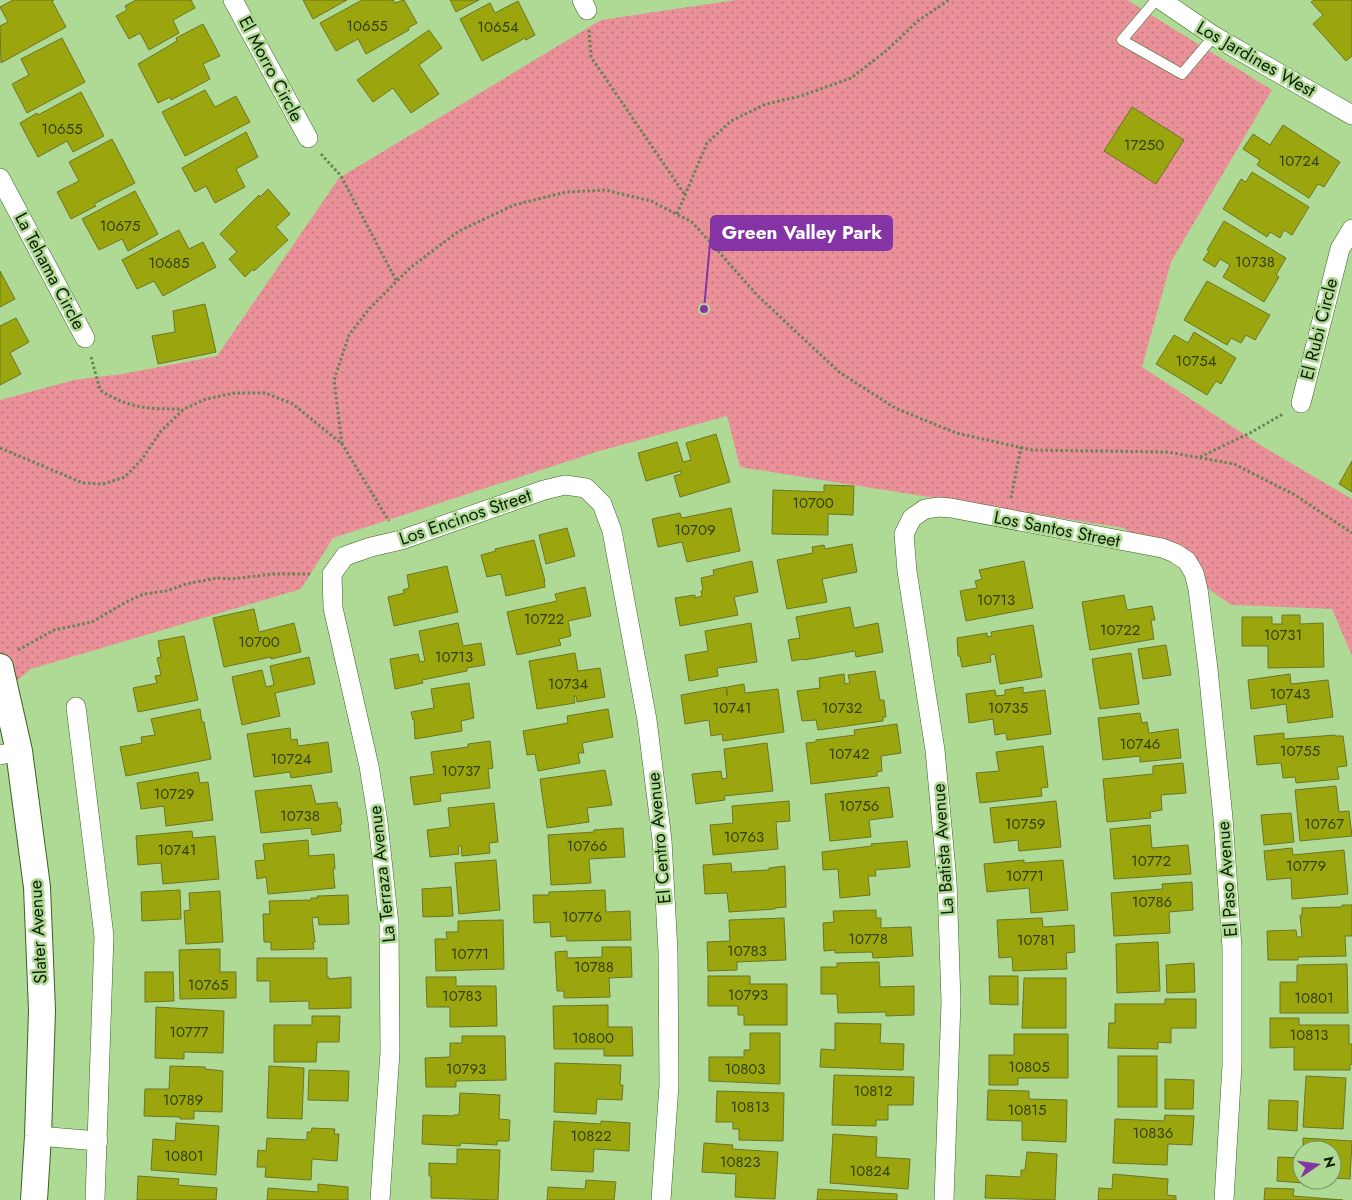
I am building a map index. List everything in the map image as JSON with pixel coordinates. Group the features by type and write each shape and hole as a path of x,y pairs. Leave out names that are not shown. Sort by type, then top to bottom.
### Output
{"main road":[{"name":"Slater Avenue","path":"8,659 10,753 37,887 42,1010 34,1200"}],"street":[{"name":"El Morro Circle","path":"233,0 308,138"},
{"name":"Los Jardines West","path":"1161,0 1214,36 1352,114"},
{"name":"La Tehama Circle","path":"0,178 85,338"},
{"name":"El Rubi Circle","path":"1300,403 1340,249 1352,229"},
{"name":"Los Encinos Street","path":"332,574 345,556 371,547 401,540 544,490 565,485 586,488"},
{"name":"El Centro Avenue","path":"586,488 602,504 612,531 648,720 662,840 668,952 669,1084 661,1200"},
{"name":"Los Santos Street","path":"925,509 951,508 1162,548 1175,552 1187,561"},
{"name":"La Batista Avenue","path":"925,509 912,518 904,534 907,570 935,750 947,881 951,1002 944,1200"},
{"name":"El Paso Avenue","path":"1187,561 1194,573 1198,588 1208,669 1223,818 1232,948 1232,1065 1224,1200"},
{"name":"La Terraza Avenue","path":"332,574 333,608 369,766 389,925 390,1052 380,1200"},
{"path":"76,706 104,936 95,1200"},
{"path":"38,1136 98,1141"}],"lane":[{"path":"1156,0 1122,40 1182,74 1214,36"}],"path":[{"path":"677,214 707,143 731,121 766,104 801,96 851,78 886,51 919,20 949,0"},
{"path":"585,5 591,57 685,196"},
{"path":"308,138 341,176 396,282"},
{"path":"342,444 334,380 349,335 369,309 411,267 459,231 514,205 566,192 605,190 651,201 692,222 758,296 839,372 895,408 956,433 1032,450 1168,452 1234,464 1295,494 1352,533"},
{"path":"85,338 100,390 114,399 133,406 184,409"},
{"path":"0,448 83,483 103,484 125,477 142,459 161,431 184,409 206,399 234,393 265,392 293,404 342,444 401,540"},
{"path":"1199,458 1250,433 1300,403"},
{"path":"1008,520 1021,447"},
{"path":"8,659 54,630 92,622 144,594 166,591 186,584 217,578 231,579 274,574 332,574"}],"shaded area":[{"path":"736,0 1127,0 1272,90 1171,262 1142,367 1262,446 1352,499 1352,656 1332,609 1231,605 1124,528 740,467 727,416 596,452 333,538 301,589 31,669 0,694 0,400 74,380 122,374 217,356 339,178 601,20"}],"building":[{"path":"13,0 54,0 52,1 66,27 1,63 0,26 8,22 0,7"},
{"path":"136,0 191,0 195,8 173,20 179,33 149,50 140,33 129,39 116,16 127,10 125,6"},
{"path":"303,0 347,0 313,19"},
{"path":"362,0 393,0 395,3 404,0 417,23 408,28 409,30 366,54 358,39 336,51 320,23"},
{"path":"450,0 479,0 456,12"},
{"path":"1314,0 1352,0 1352,56 1346,61 1313,24 1323,15 1311,2"},
{"path":"518,1 535,35 526,40 525,38 482,61 460,19 490,3 495,13"},
{"path":"203,24 220,56 203,64 210,79 171,100 170,97 158,103 138,64 177,41 176,38"},
{"path":"429,30 442,48 419,65 439,94 411,113 393,88 373,102 357,80"},
{"path":"62,38 85,82 27,113 12,84 29,75 21,59"},
{"path":"205,90 215,107 236,96 250,122 185,156 162,112"},
{"path":"81,92 104,136 73,152 67,141 38,157 20,123"},
{"path":"1132,107 1184,140 1156,184 1104,151"},
{"path":"1283,125 1340,162 1324,187 1318,184 1309,198 1257,165 1260,160 1243,149 1253,134 1270,145"},
{"path":"246,132 258,157 236,169 245,187 215,203 206,186 195,192 182,168"},
{"path":"112,139 135,183 94,204 96,206 71,219 57,192 79,181 69,162"},
{"path":"1252,172 1309,207 1292,235 1284,230 1280,238 1270,232 1267,237 1223,209 1241,179 1246,182"},
{"path":"268,189 290,214 276,227 288,240 245,277 229,259 237,252 220,234 259,195 260,197"},
{"path":"135,191 158,234 128,251 122,239 99,250 82,219"},
{"path":"1224,221 1286,258 1276,275 1279,277 1264,302 1223,277 1230,265 1220,259 1215,267 1203,260"},
{"path":"179,230 189,249 203,242 216,267 163,296 154,281 137,289 122,260"},
{"path":"0,271 15,299 0,307"},
{"path":"1207,281 1270,315 1255,340 1246,335 1241,343 1231,338 1227,345 1184,320"},
{"path":"205,304 216,352 158,364 152,336 175,332 173,311"},
{"path":"16,318 29,342 10,353 21,374 0,385 0,326"},
{"path":"1194,332 1236,358 1221,384 1216,381 1207,395 1156,364 1174,335 1188,343"},
{"path":"716,434 730,482 680,497 674,476 681,474 681,471 646,481 638,453 677,442 683,462 691,460 686,443"},
{"path":"1352,461 1352,492 1339,484"},
{"path":"824,485 854,486 853,515 828,514 828,535 772,534 773,490 824,492"},
{"path":"731,508 740,551 687,562 682,542 658,547 652,519 680,513 682,518"},
{"path":"567,528 575,556 546,564 539,535"},
{"path":"534,540 545,587 506,596 501,574 487,577 481,555 496,551 495,549"},
{"path":"852,544 857,572 822,579 827,602 787,609 777,560 813,553 812,547 824,545 825,549"},
{"path":"752,561 758,592 734,597 738,615 680,626 675,598 695,595 695,598 702,596 701,578 714,575 713,570"},
{"path":"1024,561 1033,608 966,621 960,591 977,588 975,581 982,579 979,570"},
{"path":"447,566 458,612 394,626 388,597 404,593 403,590 409,588 407,575"},
{"path":"585,587 591,616 568,621 571,636 559,639 561,645 517,655 507,612 557,601 555,594"},
{"path":"1124,595 1127,610 1152,606 1155,620 1151,620 1154,639 1090,650 1082,602"},
{"path":"850,607 854,628 878,623 883,652 856,657 855,651 792,661 788,640 800,638 796,617"},
{"path":"254,609 259,632 294,623 301,652 224,667 213,618"},
{"path":"1282,615 1300,615 1300,624 1323,623 1324,667 1268,668 1268,646 1242,646 1242,617 1272,617 1272,624 1282,624"},
{"path":"458,623 463,646 481,643 485,665 467,668 467,671 422,680 423,683 395,689 390,659 418,654 420,662 425,661 419,631"},
{"path":"751,623 757,662 717,668 718,676 689,681 685,655 708,651 705,631"},
{"path":"1033,625 1042,677 1000,684 995,654 990,655 991,662 962,667 960,656 958,656 957,638 987,633 987,637 992,636 991,632"},
{"path":"184,636 198,700 138,712 133,688 157,683 155,676 161,675 157,658 161,657 158,641"},
{"path":"1166,645 1171,675 1143,679 1138,649"},
{"path":"575,653 578,671 600,668 605,697 577,702 576,696 574,696 575,703 537,709 529,661"},
{"path":"1131,653 1139,704 1100,709 1092,659"},
{"path":"309,657 315,684 275,693 280,716 242,725 232,677 262,670 266,687 274,685 270,666"},
{"path":"875,671 880,700 884,700 886,717 883,717 883,721 818,730 816,720 802,721 797,691 820,688 819,678 844,674 845,684 850,683 848,675"},
{"path":"1290,674 1291,684 1328,680 1333,717 1288,723 1286,704 1251,709 1248,680"},
{"path":"469,683 474,718 461,721 462,731 415,739 414,719 411,712 434,708 431,689"},
{"path":"744,684 745,693 778,689 784,732 723,741 722,734 711,736 709,720 685,724 681,695 726,687 727,696 727,687"},
{"path":"1023,687 1023,693 1045,690 1051,734 1007,740 1006,733 995,735 993,719 969,723 966,694 995,690 996,696 1005,695 1005,690"},
{"path":"200,709 211,759 126,776 120,747 142,743 141,737 155,735 151,719"},
{"path":"608,709 613,737 582,743 584,753 578,753 580,763 538,771 535,754 527,755 523,731 568,723 567,716"},
{"path":"1140,713 1142,723 1147,722 1149,733 1178,729 1181,758 1140,762 1140,756 1103,760 1098,718"},
{"path":"897,724 901,753 881,756 882,771 877,772 877,776 811,784 806,743 855,735 854,730"},
{"path":"290,728 291,740 297,739 298,746 328,742 332,772 291,778 290,772 254,777 247,734"},
{"path":"1284,733 1284,739 1343,736 1347,766 1337,767 1339,779 1296,783 1295,777 1283,778 1281,763 1257,765 1254,736"},
{"path":"490,741 493,768 488,769 490,788 440,794 441,801 414,805 410,777 434,774 431,752 468,747 468,744"},
{"path":"767,743 773,791 724,796 725,800 696,804 692,774 721,771 722,779 727,778 724,749"},
{"path":"1043,746 1048,787 1041,788 1042,796 980,803 976,773 999,771 996,752"},
{"path":"1183,763 1186,793 1161,795 1162,810 1150,812 1151,818 1107,822 1103,779 1153,774 1153,766"},
{"path":"605,770 612,805 587,808 589,822 547,828 540,779"},
{"path":"198,772 200,783 208,782 213,820 166,826 164,806 141,809 137,783"},
{"path":"311,785 316,804 337,802 338,808 340,808 341,831 312,835 311,828 261,833 255,791"},
{"path":"1336,786 1339,812 1349,811 1352,836 1300,841 1295,790"},
{"path":"889,787 893,817 869,820 871,837 830,841 825,794"},
{"path":"789,801 790,821 776,822 778,849 713,855 710,825 733,823 732,806"},
{"path":"1056,801 1061,847 1019,851 1018,840 994,843 990,808"},
{"path":"494,803 498,842 489,843 490,853 462,856 461,846 458,846 459,854 430,857 427,830 450,827 448,808"},
{"path":"1291,813 1294,842 1264,845 1261,815"},
{"path":"1150,825 1152,848 1188,845 1191,874 1114,879 1110,829"},
{"path":"623,828 625,857 589,859 591,883 551,885 548,835"},
{"path":"192,831 193,838 215,836 219,879 163,884 161,863 138,865 136,836"},
{"path":"308,840 309,856 334,854 335,888 268,894 266,877 257,879 255,861 265,860 263,844"},
{"path":"907,841 910,867 875,870 876,876 868,876 870,895 840,898 838,869 823,870 822,852 872,846 871,844"},
{"path":"1292,848 1293,855 1344,850 1348,894 1292,899 1291,878 1267,880 1264,851"},
{"path":"496,860 500,910 459,914 455,863"},
{"path":"1024,860 1024,863 1063,860 1068,910 1031,913 1029,888 987,892 984,864"},
{"path":"731,863 732,872 769,870 769,868 785,866 786,907 729,912 727,893 705,894 703,865"},
{"path":"1192,882 1193,910 1169,912 1170,933 1114,936 1111,893 1163,889 1162,884"},
{"path":"451,887 453,916 423,917 422,889"},
{"path":"180,890 181,919 142,921 141,892"},
{"path":"605,890 606,912 630,911 631,940 567,941 566,936 551,937 550,922 534,923 533,895 549,895 549,892"},
{"path":"220,891 223,942 186,944 184,911 190,910 189,893"},
{"path":"348,895 349,924 319,925 318,917 312,918 314,949 271,950 271,942 264,942 263,914 270,914 269,901 311,900 311,898 318,898 317,896"},
{"path":"1342,905 1352,905 1352,936 1345,936 1346,956 1298,957 1298,960 1268,960 1267,931 1296,930 1297,937 1302,937 1300,915 1302,915 1302,908 1342,907"},
{"path":"876,910 876,918 881,918 881,928 911,927 913,956 873,958 872,952 835,953 835,950 824,951 823,923 834,922 833,911"},
{"path":"784,918 786,960 737,962 737,970 708,971 707,942 730,941 729,920"},
{"path":"1042,918 1043,927 1074,925 1075,952 1066,953 1067,969 1013,971 1012,957 999,958 997,920"},
{"path":"503,920 504,969 436,971 435,939 447,939 446,932 458,932 458,921"},
{"path":"1158,942 1160,991 1117,993 1116,944"},
{"path":"602,947 631,947 632,977 609,978 610,997 564,998 564,991 557,991 555,952 567,951 567,958 602,957"},
{"path":"220,949 220,972 236,972 236,998 180,999 179,950"},
{"path":"257,958 327,958 327,977 329,979 351,977 351,1008 309,1009 309,1001 270,1002 270,981 257,981"},
{"path":"879,962 880,987 914,986 914,1015 886,1016 886,1012 838,1013 837,994 821,994 821,967 837,967 837,963"},
{"path":"1194,963 1195,992 1167,993 1166,965"},
{"path":"1347,964 1348,1013 1280,1013 1280,982 1297,982 1297,965"},
{"path":"145,972 173,972 174,1001 145,1002"},
{"path":"708,976 750,976 750,984 787,984 787,1025 744,1025 744,1015 738,1015 738,1006 708,1006"},
{"path":"989,976 1018,976 1018,1005 990,1004"},
{"path":"426,977 456,977 456,986 496,986 497,1026 450,1027 450,1007 427,1007"},
{"path":"1024,978 1066,978 1066,1028 1022,1028"},
{"path":"1165,999 1196,999 1196,1028 1171,1028 1171,1043 1158,1042 1158,1049 1108,1048 1109,1023 1115,1023 1115,1004 1165,1004"},
{"path":"608,1005 608,1027 632,1027 633,1056 604,1056 604,1049 554,1049 553,1006"},
{"path":"156,1007 224,1011 223,1053 184,1052 184,1059 155,1058"},
{"path":"312,1016 340,1016 339,1042 317,1042 316,1062 274,1062 274,1025 312,1025"},
{"path":"1270,1018 1299,1018 1299,1025 1349,1025 1349,1044 1352,1044 1352,1064 1350,1065 1350,1070 1294,1070 1294,1047 1270,1048"},
{"path":"835,1023 881,1024 880,1043 904,1044 903,1070 820,1067 821,1049 835,1050"},
{"path":"750,1033 780,1033 780,1084 709,1081 709,1057 744,1057 744,1050 750,1050"},
{"path":"1014,1034 1068,1034 1068,1078 1018,1078 1018,1085 989,1085 989,1055 1014,1055"},
{"path":"462,1036 505,1036 506,1080 456,1081 456,1087 426,1087 425,1058 450,1057 450,1043 462,1043"},
{"path":"1118,1056 1157,1056 1157,1107 1118,1107"},
{"path":"555,1063 621,1065 620,1085 623,1085 622,1100 597,1099 596,1114 554,1112"},
{"path":"170,1066 205,1067 205,1069 223,1071 222,1112 194,1111 194,1119 144,1116 145,1089 169,1089"},
{"path":"269,1066 304,1068 302,1119 267,1118"},
{"path":"309,1070 349,1071 348,1101 308,1100"},
{"path":"834,1075 914,1077 913,1105 888,1105 888,1120 876,1120 876,1126 832,1125"},
{"path":"1306,1076 1346,1078 1343,1129 1303,1127"},
{"path":"1165,1079 1194,1080 1193,1109 1165,1109"},
{"path":"988,1090 1029,1091 1029,1099 1067,1100 1066,1142 1022,1140 1022,1121 987,1120"},
{"path":"717,1091 784,1093 783,1141 739,1140 739,1129 733,1129 733,1122 716,1122"},
{"path":"460,1093 500,1095 499,1119 510,1120 509,1141 497,1141 497,1145 461,1143 460,1146 422,1144 423,1115 459,1115"},
{"path":"1269,1100 1298,1101 1297,1131 1268,1129"},
{"path":"1165,1115 1194,1116 1192,1145 1168,1144 1167,1165 1113,1163 1115,1119 1164,1121"},
{"path":"554,1121 601,1124 601,1121 630,1123 629,1151 594,1149 593,1172 551,1170"},
{"path":"176,1123 219,1126 216,1175 151,1170 153,1139 175,1141"},
{"path":"312,1128 335,1129 334,1134 339,1134 337,1161 312,1159 311,1180 265,1177 266,1167 257,1167 258,1150 266,1151 267,1138 307,1140 307,1132 311,1132"},
{"path":"833,1134 877,1137 876,1157 910,1159 908,1189 830,1183"},
{"path":"1303,1138 1336,1140 1303,1140"},
{"path":"1342,1140 1352,1141 1350,1179 1342,1179"},
{"path":"704,1143 733,1145 732,1149 778,1152 775,1199 735,1197 736,1174 702,1172"},
{"path":"457,1149 500,1150 498,1200 431,1198 429,1163 457,1164"},
{"path":"1027,1152 1057,1154 1055,1200 985,1198 986,1175 1021,1177 1021,1170 1025,1170"},
{"path":"1278,1157 1292,1158 1292,1182 1277,1181"},
{"path":"1113,1174 1168,1179 1167,1195 1176,1196 1176,1200 1098,1200 1099,1188 1112,1189"},
{"path":"138,1176 179,1179 178,1185 217,1188 216,1200 137,1200"},
{"path":"586,1180 616,1182 614,1200 547,1200 548,1187 585,1189"},
{"path":"318,1184 348,1187 348,1200 267,1200 268,1188 318,1192"},
{"path":"1265,1188 1292,1189 1294,1190 1293,1196 1343,1200 1264,1200"},
{"path":"818,1189 897,1194 897,1200 817,1200"}],"place":[{"name":"Green Valley Park","path":"704,309"}]}
